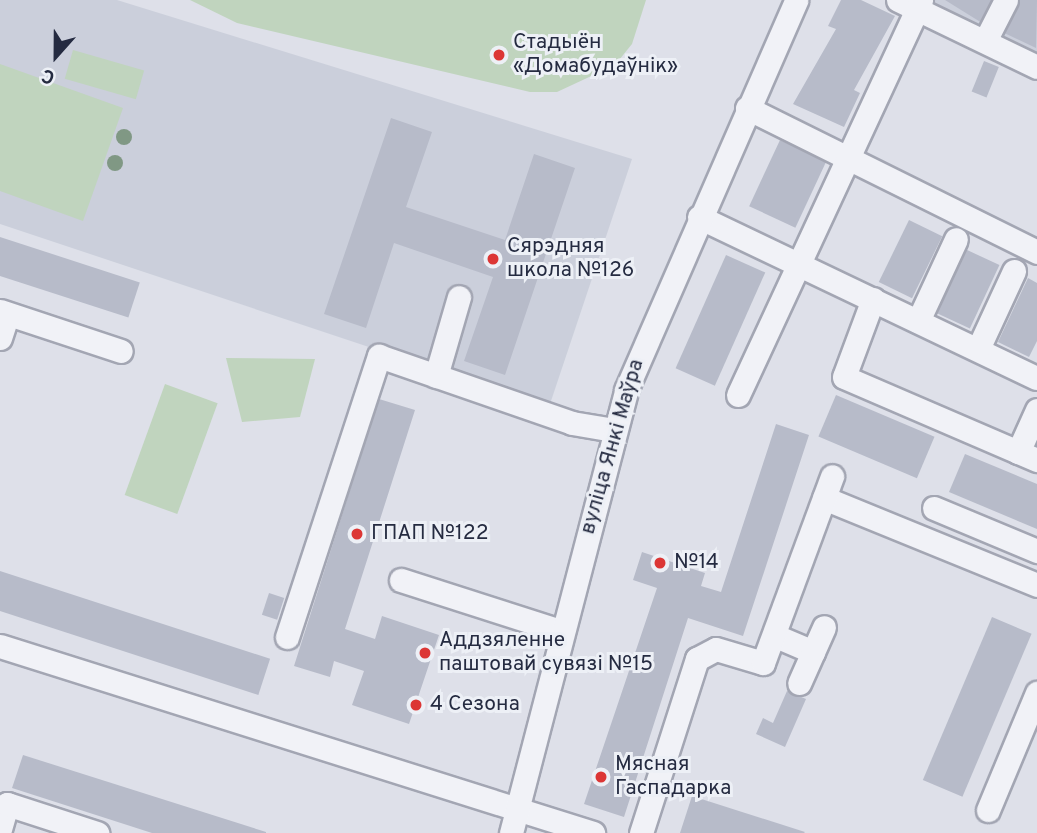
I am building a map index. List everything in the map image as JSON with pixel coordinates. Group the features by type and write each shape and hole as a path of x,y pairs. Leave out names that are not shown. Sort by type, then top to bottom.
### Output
{"street":[{"name":"вуліца Янкі Маўра","path":"511,833 560,631 614,430 699,216 796,0"},
{"path":"985,41 1006,0"},
{"path":"738,395 848,156 912,3 1037,66"},
{"path":"747,108 1037,252"},
{"path":"699,216 1037,378"},
{"path":"918,321 956,239"},
{"path":"978,349 1014,271"},
{"path":"436,376 459,297"},
{"path":"873,299 844,377 1028,456 1037,410"},
{"path":"0,338 4,312 121,351"},
{"path":"287,637 379,356 572,423 614,430"},
{"path":"641,833 697,659 716,649 763,663 778,637 828,487 1037,585"},
{"path":"934,508 1037,551"},
{"path":"401,579 560,631"},
{"path":"799,683 824,627"},
{"path":"778,637 813,652"},
{"path":"0,646 593,833"},
{"path":"988,810 1037,693"},
{"path":"0,829 7,804 97,833"}],"shaded area":[{"path":"0,0 117,0 632,159 549,407 0,224"},
{"path":"934,0 1037,0 1037,58 931,6"}],"green space":[{"name":"Стадыён «Домабудаўнік»","path":"190,0 646,0 632,44 615,65 557,92 530,92 237,23"},
{"path":"73,50 144,70 136,99 65,79"},
{"path":"0,64 123,108 83,221 0,191"},
{"path":"226,358 315,359 300,417 242,422"},
{"path":"165,384 218,403 177,514 125,495"}],"building":[{"path":"841,0 861,0 895,16 854,90 860,93 844,127 793,104 836,29 828,26"},
{"path":"945,0 993,0 982,23"},
{"path":"1013,0 1037,0 1036,48 998,30"},
{"path":"984,61 999,67 986,98 972,92"},
{"name":"Сярэдняя школа №126","path":"391,118 432,132 406,207 505,240 534,154 575,168 505,375 464,361 493,277 394,243 366,328 324,314"},
{"path":"780,140 826,162 795,228 749,206"},
{"path":"909,220 942,236 912,298 879,282"},
{"path":"0,237 140,282 128,318 0,276"},
{"path":"965,249 999,265 970,329 935,312"},
{"path":"726,255 765,272 715,386 676,368"},
{"path":"1028,278 1037,283 1037,341 1029,357 998,342"},
{"path":"836,395 934,437 917,478 818,436"},
{"path":"379,399 415,410 345,629 375,639 382,616 439,635 409,724 352,705 364,671 334,661 330,677 294,666"},
{"path":"776,424 809,435 743,636 688,618 624,817 584,804 657,588 633,580 642,552 705,573 701,586 721,592"},
{"path":"965,454 1037,484 1037,529 949,492"},
{"path":"0,571 270,659 258,695 0,611"},
{"path":"269,593 284,598 277,620 262,615"},
{"path":"992,617 1032,634 962,797 923,780"},
{"path":"787,691 806,699 785,747 756,734 763,718 773,723"},
{"path":"23,755 266,833 152,833 12,788"},
{"path":"692,796 805,832 680,833"}],"place":[{"name":"Стадыён «Домабудаўнік»","path":"499,55"},
{"name":"Сярэдняя школа №126","path":"493,259"},
{"name":"ГПАП №122","path":"357,534"},
{"name":"№14","path":"660,563"},
{"name":"Аддзяленне паштовай сувязі №15","path":"425,653"},
{"name":"4 Сезона","path":"416,705"},
{"name":"Мясная Гаспадарка","path":"601,777"}]}
